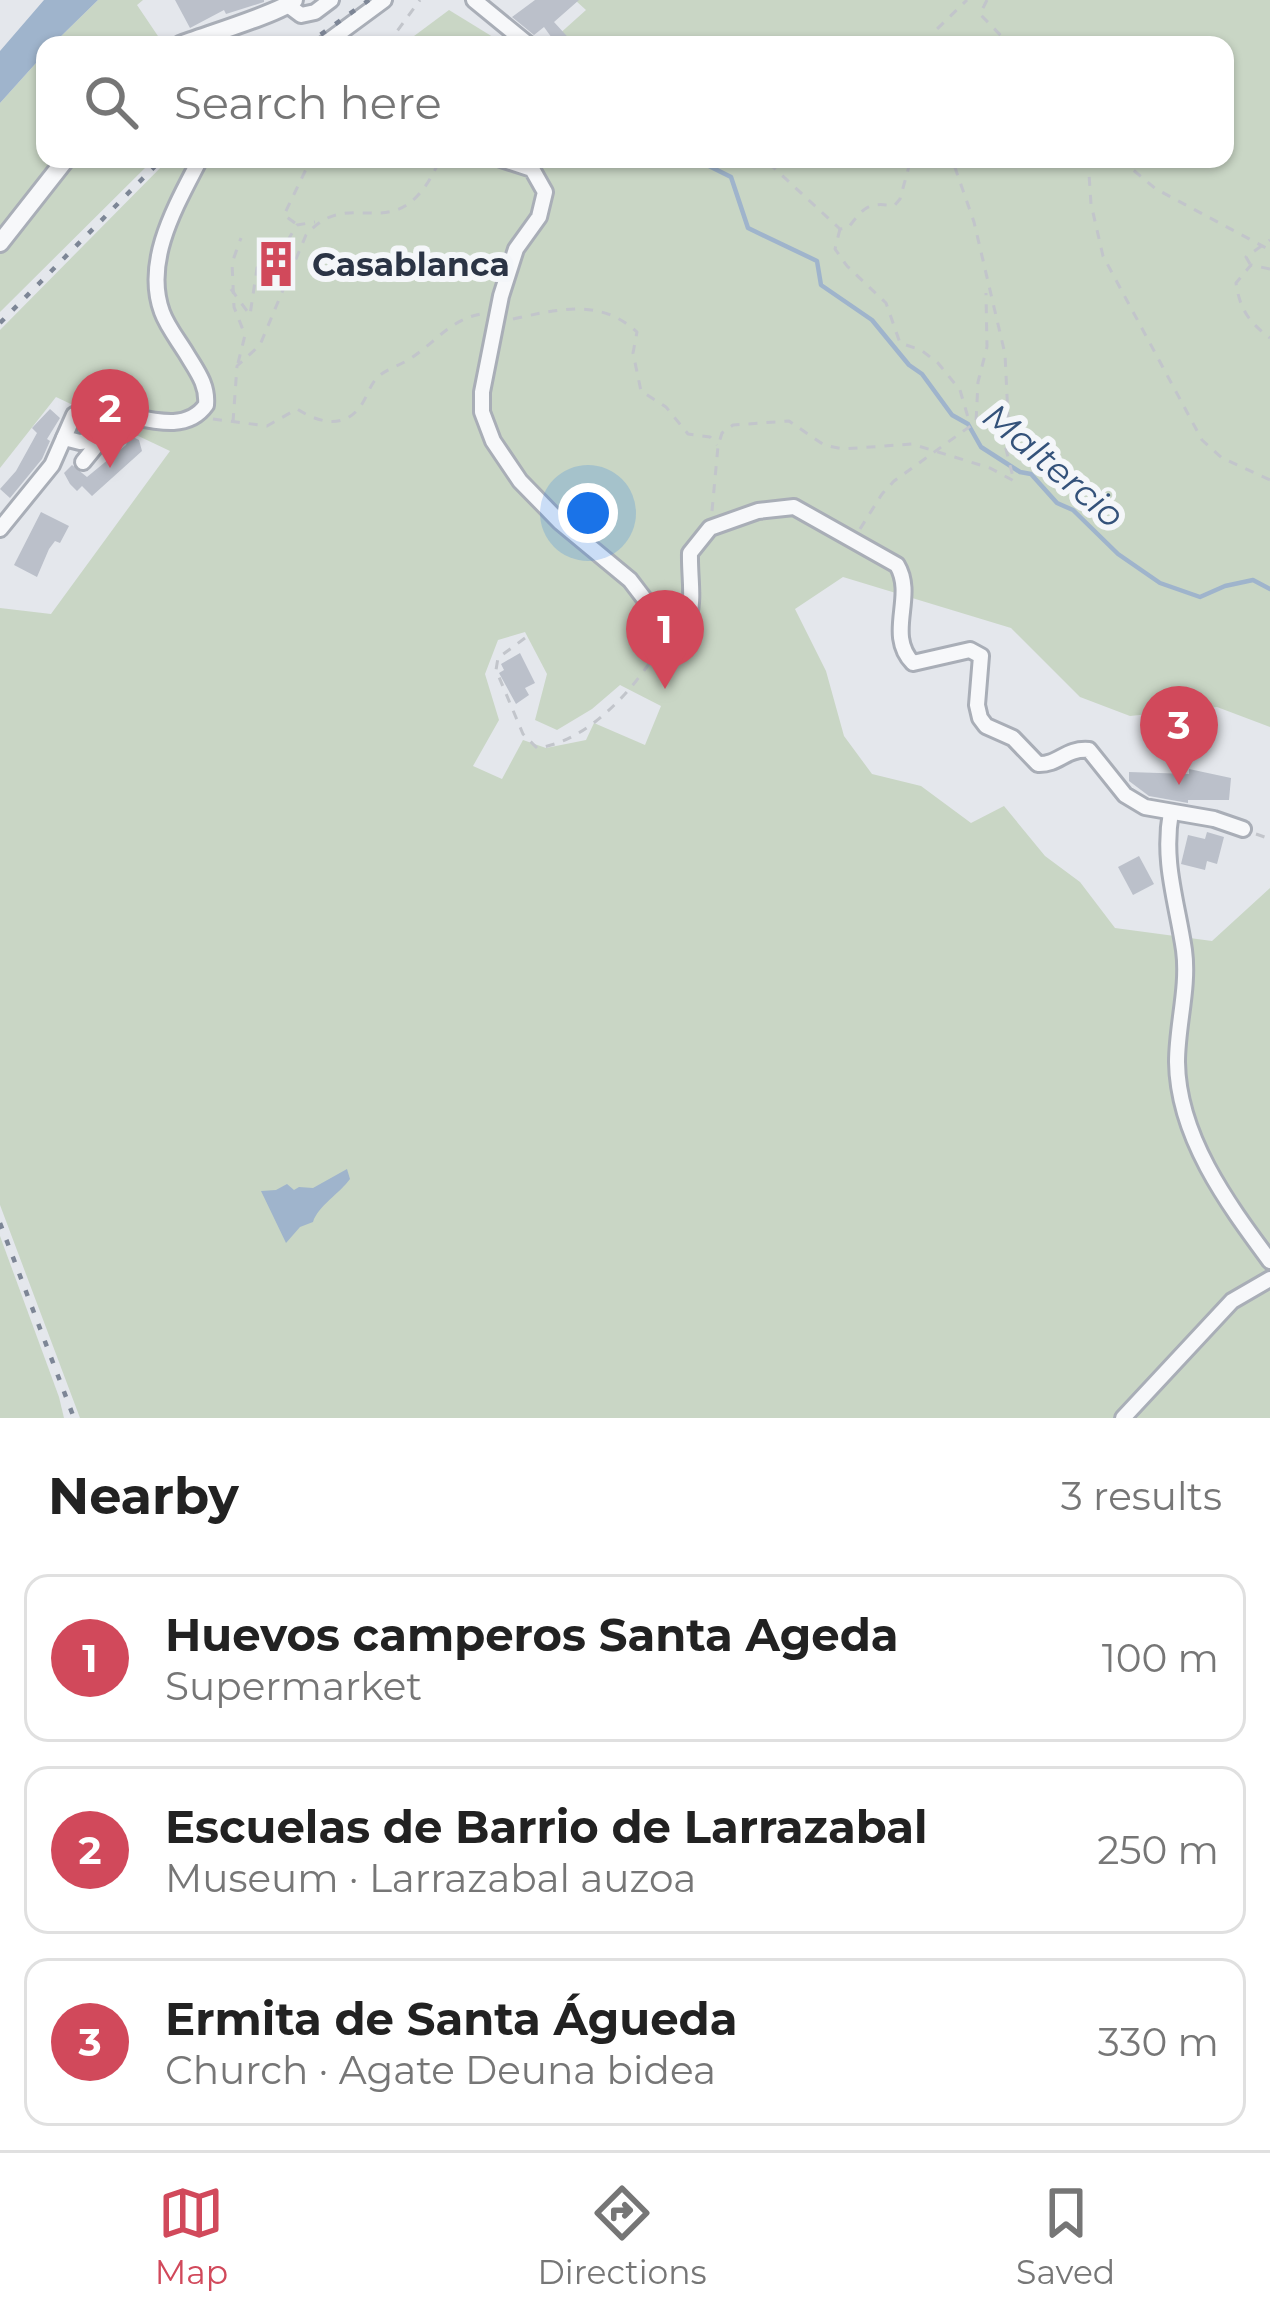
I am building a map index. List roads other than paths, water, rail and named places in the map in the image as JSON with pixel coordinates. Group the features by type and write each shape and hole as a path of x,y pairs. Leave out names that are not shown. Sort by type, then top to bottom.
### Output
{"street":[{"path":"202,36 291,3 301,15 331,0"},
{"path":"334,36 384,0"},
{"path":"474,0 518,36"},
{"path":"0,244 59,168"},
{"path":"0,529 35,488 74,415 97,408 169,422 188,421 201,413 207,393 163,316 156,289 163,240 196,168"},
{"path":"529,168 545,192 539,217 516,250 497,316 482,412 493,441 520,481 560,522 630,580 646,601 664,641 682,634 692,618 690,553 710,528 758,511 794,507 897,565 906,580 899,634 904,653 913,663 970,650 981,656 980,718 986,726 1013,738 1038,764 1047,764 1072,748 1089,750 1125,795 1144,807 1214,819 1243,830"},
{"path":"64,438 100,441 118,437"},
{"path":"83,462 100,441"},
{"path":"1172,812 1166,860 1184,951 1179,1087 1198,1147 1227,1202 1270,1262"},
{"path":"1123,1418 1232,1301 1270,1279"}],"water":[{"path":"44,0 98,0 61,36 36,36 36,63 0,103 0,51"},
{"path":"347,1169 350,1179 346,1184 313,1222 300,1227 286,1243 261,1191 287,1184 294,1190 313,1188"}],"waterway":[{"name":"Maltercio","path":"713,168 731,177 748,228 817,261 821,285 872,320 952,415 968,424 981,447 1031,474 1057,503 1073,510 1118,554 1160,583 1200,597 1253,580 1270,589"}],"railway":[{"path":"319,36 369,0"},
{"path":"0,323 153,168"},
{"path":"0,1223 74,1418"}],"place":[{"name":"Casablanca","path":"276,264"},
{"name":"Escuelas de Barrio de Larrazabal","path":"110,468"},
{"name":"Huevos camperos Santa Ageda","path":"665,689"},
{"name":"Ermita de Santa Águeda","path":"1179,785"}]}
